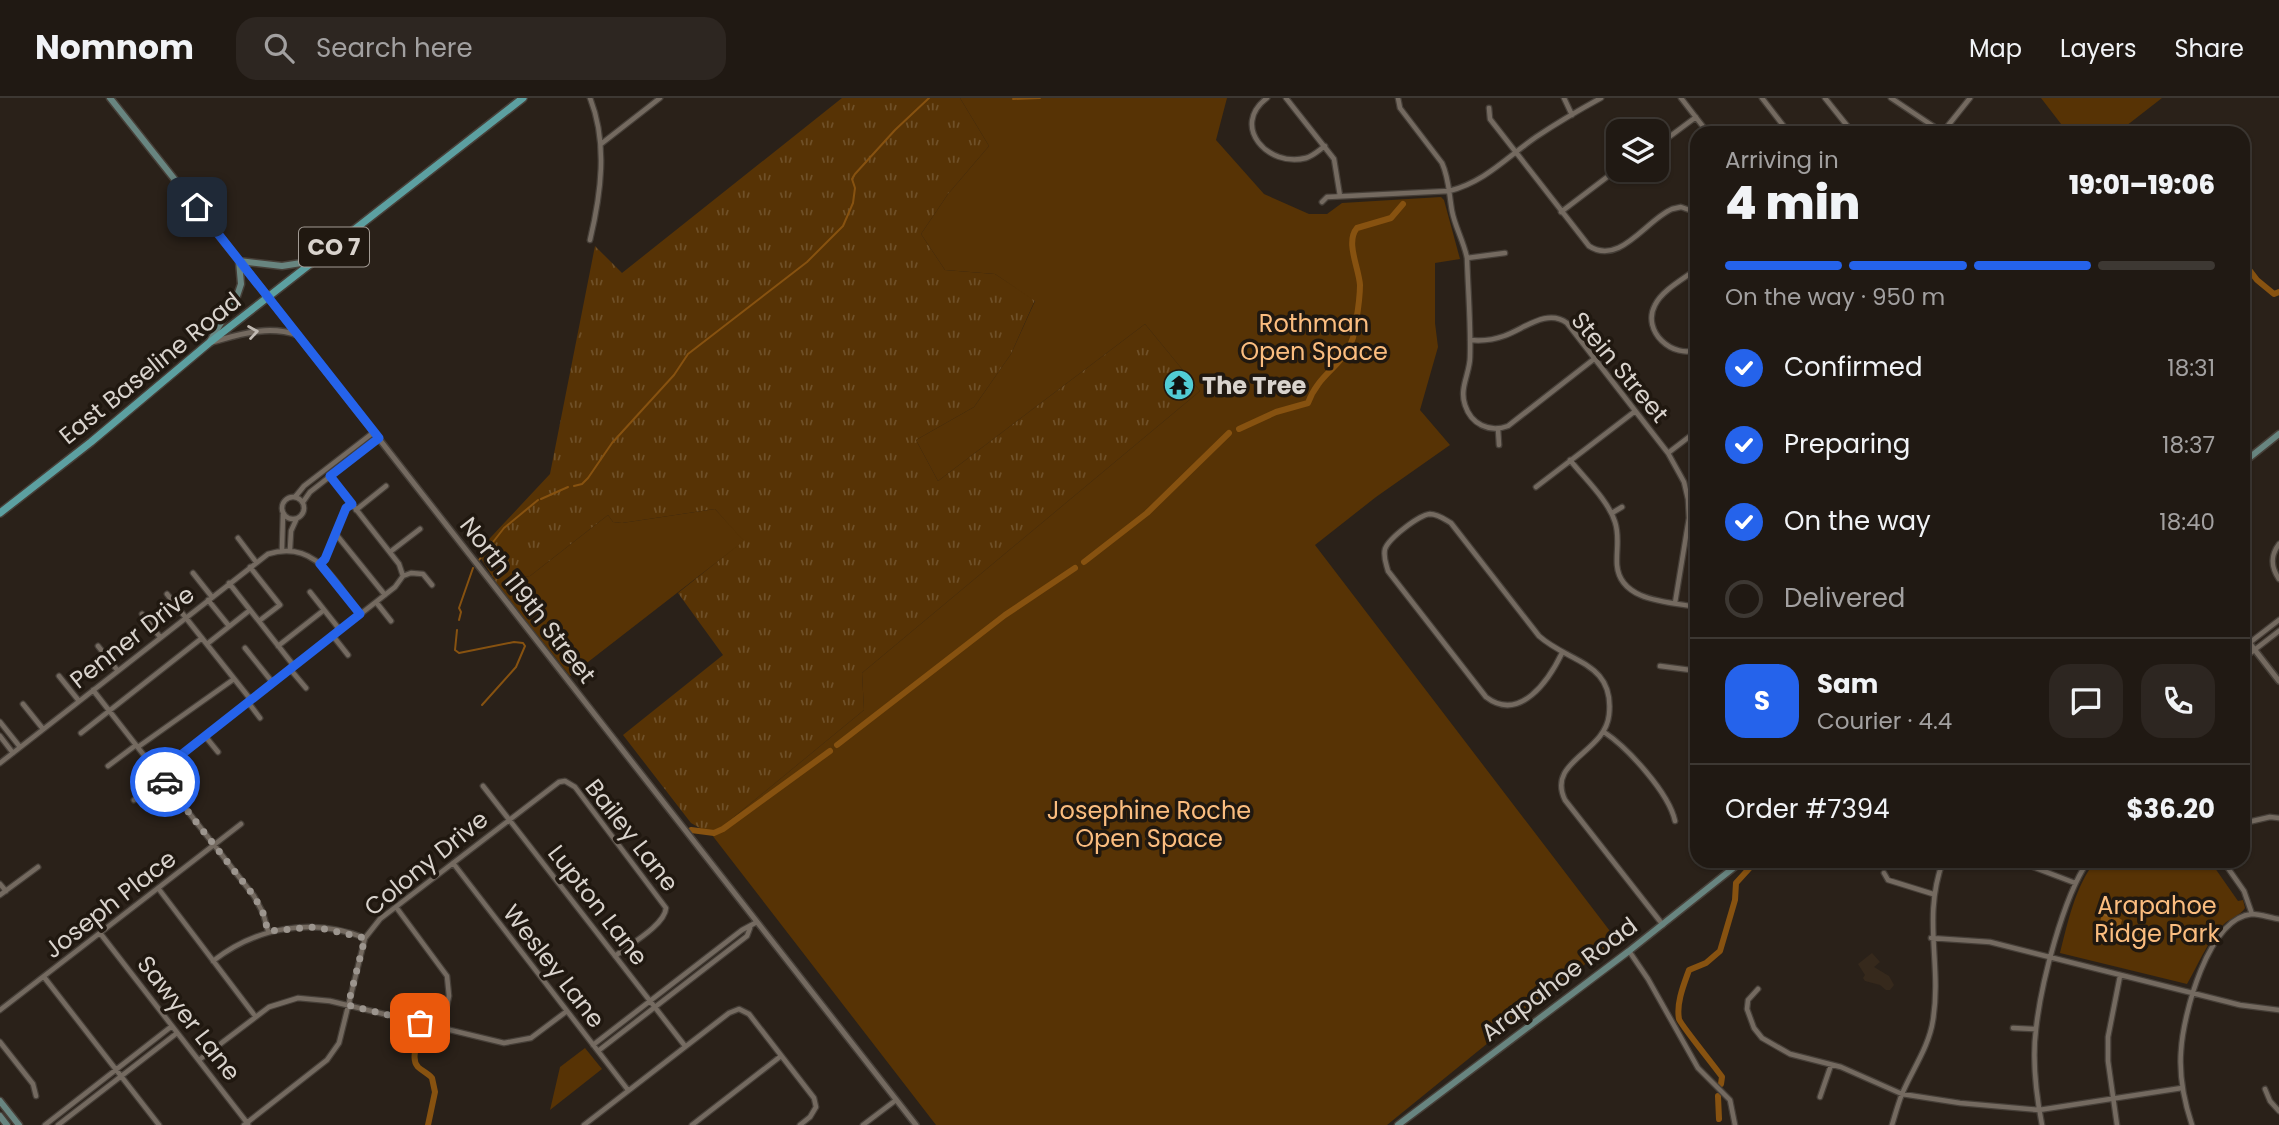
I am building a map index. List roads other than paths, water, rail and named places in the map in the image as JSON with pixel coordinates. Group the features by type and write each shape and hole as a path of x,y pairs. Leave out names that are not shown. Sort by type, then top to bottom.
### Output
{"main road":[{"name":"North 119th Street","path":"110,98 268,298"},
{"name":"East Baseline Road","path":"0,513 91,442 209,343 523,98"},
{"path":"209,343 237,296 241,284 239,261 282,266 316,261"},
{"path":"2250,457 2279,434"},
{"name":"Arapahoe Road","path":"1398,1125 1629,951 1733,868"},
{"path":"0,1101 19,1125"},
{"path":"0,1116 7,1125"}],"street":[{"path":"590,98 601,145 600,178 590,240"},
{"path":"601,145 660,98"},
{"path":"1267,98 1254,110 1251,124 1258,141 1268,153 1277,158 1297,159 1310,156 1325,146"},
{"path":"1286,98 1334,159 1340,196"},
{"path":"1398,98 1400,108 1442,163 1448,177 1452,212 1467,258 1470,360 1463,396 1465,406 1475,421 1484,427 1498,429 1508,426 1594,359"},
{"path":"1564,98 1572,114"},
{"path":"1322,202 1327,197 1450,191 1474,183 1515,152 1601,98"},
{"path":"1681,98 1703,126"},
{"path":"1762,98 1784,126"},
{"path":"1825,98 1847,126"},
{"path":"1891,98 1932,126"},
{"path":"1948,126 1970,98"},
{"path":"1489,108 1490,119 1589,246 1601,252 1608,252 1620,247 1666,211 1681,207 1690,210"},
{"path":"1669,137 1696,117"},
{"path":"1562,212 1606,178"},
{"path":"1467,258 1505,253"},
{"path":"1690,274 1659,299 1652,313 1654,328 1667,346 1679,352 1690,352"},
{"name":"North 119th Street","path":"268,298 916,1125"},
{"name":"Stein Street","path":"1470,340 1504,336 1546,317 1554,317 1567,323 1668,453 1685,482 1689,518 1675,603"},
{"path":"209,343 252,331 276,329 298,335"},
{"path":"1536,487 1634,412"},
{"path":"1498,429 1499,445"},
{"path":"282,549 282,506 285,500 295,497 304,486 374,432"},
{"path":"1668,453 1690,436"},
{"path":"360,614 320,564 309,555 290,549 291,531 303,513 303,502 310,492 379,438"},
{"path":"1570,460 1612,513 1618,536 1617,565 1624,583 1641,596 1690,606"},
{"path":"330,476 399,564 403,576"},
{"path":"356,510 386,486"},
{"path":"295,497 303,502"},
{"path":"320,564 325,559 346,508 352,504"},
{"path":"1612,513 1622,507"},
{"path":"283,513 287,518 298,518"},
{"path":"1562,653 1550,677 1533,692 1518,704 1497,706 1486,697 1388,571 1384,559 1388,544 1416,519 1428,514 1440,516 1451,523 1539,636 1562,653 1585,663 1597,672 1605,684 1610,709 1609,721 1594,746 1564,772 1561,791 1662,925"},
{"path":"390,552 420,529"},
{"path":"335,533 385,595"},
{"path":"238,538 256,562"},
{"path":"2279,544 2273,552 2272,560 2273,569 2279,579"},
{"name":"Penner Drive","path":"0,763 256,562 268,554 290,549"},
{"path":"250,567 280,605 259,621"},
{"path":"193,573 229,626"},
{"path":"134,800 205,736 385,595 403,576 411,573 423,574 432,586"},
{"path":"229,583 278,646 306,688"},
{"path":"310,592 340,630"},
{"path":"167,594 234,679 260,718"},
{"path":"376,602 391,621"},
{"path":"206,644 250,610"},
{"path":"278,646 324,610"},
{"path":"142,614 160,637"},
{"path":"2250,642 2279,620"},
{"path":"2250,654 2279,631"},
{"path":"333,636 348,655"},
{"path":"82,733 202,638"},
{"path":"98,646 118,671"},
{"path":"2250,647 2279,681"},
{"path":"245,648 273,683"},
{"path":"1660,666 1690,670"},
{"path":"60,676 79,701"},
{"path":"108,766 234,679"},
{"path":"93,690 260,905 268,931"},
{"path":"23,705 43,729"},
{"path":"0,722 20,747"},
{"path":"1604,732 1629,752 1672,807 1675,821"},
{"path":"0,736 13,752"},
{"path":"205,736 218,752"},
{"name":"Colony Drive","path":"247,1124 335,1052 365,938 380,919 554,785 565,781"},
{"name":"Bailey Lane","path":"565,781 575,787 664,902 666,913 660,922 615,956"},
{"name":"Lupton Lane","path":"483,786 685,1046"},
{"path":"2250,822 2270,817 2279,818"},
{"name":"Joseph Place","path":"0,1010 240,824"},
{"name":"Wesley Lane","path":"453,863 628,1090"},
{"path":"0,884 2,895 38,867"},
{"path":"1892,1125 1902,1094 1933,1023 1936,981 1931,938 1933,894 1941,868"},
{"path":"2040,868 2075,883"},
{"path":"2042,1125 2036,1029 2051,958 2075,883 2084,868"},
{"path":"2228,868 2244,891 2252,914"},
{"path":"1884,873 1888,880 1933,894"},
{"path":"158,888 255,1016"},
{"path":"396,907 447,976 449,996 442,1028"},
{"path":"2192,1125 2182,1088 2182,1035 2192,993 2211,948 2222,933 2252,914 2279,919"},
{"path":"593,1045 742,930 757,922"},
{"path":"213,961 230,947 268,931 316,927 365,938"},
{"path":"598,1051 747,936 750,927"},
{"name":"Sawyer Lane","path":"100,933 247,1124"},
{"path":"1931,938 1990,942 2240,1005 2279,1010"},
{"path":"1629,951 1648,979 1698,1068 1711,1084 1727,1095 1732,1105 1735,1125"},
{"path":"2117,1125 2112,1099 2108,1037 2120,976"},
{"path":"44,977 159,1125"},
{"path":"1758,989 1748,1000 1747,1009 1754,1028 1762,1038 1790,1054 1831,1065 1902,1094 1960,1103 2039,1110 2182,1088"},
{"path":"199,1060 269,1007 298,998 314,998 348,1005 504,1043 531,1038 567,1011"},
{"path":"584,1125 729,1013 739,1009 748,1014 816,1103 814,1113 800,1125"},
{"path":"45,1125 172,1026"},
{"path":"2013,1028 2036,1029"},
{"path":"58,1125 177,1033"},
{"path":"0,1041 33,1084 36,1096"},
{"path":"692,1125 781,1056"},
{"path":"1820,1097 1831,1065"},
{"path":"2265,1089 2270,1101 2279,1111"},
{"path":"863,1125 896,1100"}],"water":[{"path":"2102,914 2114,915 2122,920 2119,930 2111,932 2101,928 2099,926"}],"waterway":[{"path":"574,486 582,484 588,478 612,443 674,375 688,354 807,262 843,226 853,203 855,188 852,179 855,174 929,98"},
{"path":"1013,99 1040,98"},
{"path":"1239,429 1276,412 1308,403 1320,381 1349,348 1360,285 1352,248 1354,234 1357,228 1391,218 1403,204"},
{"path":"2250,271 2274,294 2279,292"},
{"path":"1084,562 1147,513 1229,433"},
{"path":"541,499 568,487"},
{"path":"479,560 504,528 538,500"},
{"path":"459,620 459,608 473,568"},
{"path":"837,745 1005,615 1075,568"},
{"path":"457,630 455,650 459,653 514,642 523,643 525,646 516,667 482,705"},
{"path":"691,830 714,833 723,829 830,751"},
{"path":"1721,1084 1722,1077 1685,1029 1678,1013 1689,970 1706,963 1720,951 1735,900 1736,883 1750,868"},
{"path":"421,1038 416,1048 416,1064 432,1078 435,1092 428,1125"},
{"path":"1718,1096 1719,1119"}],"place":[{"name":"The Tree","path":"1179,385"}],"park label":[{"name":"Rothman Open Space","path":"1314,337"},
{"name":"Josephine Roche Open Space","path":"1149,824"},
{"name":"Arapahoe Ridge Park","path":"2157,919"}]}
